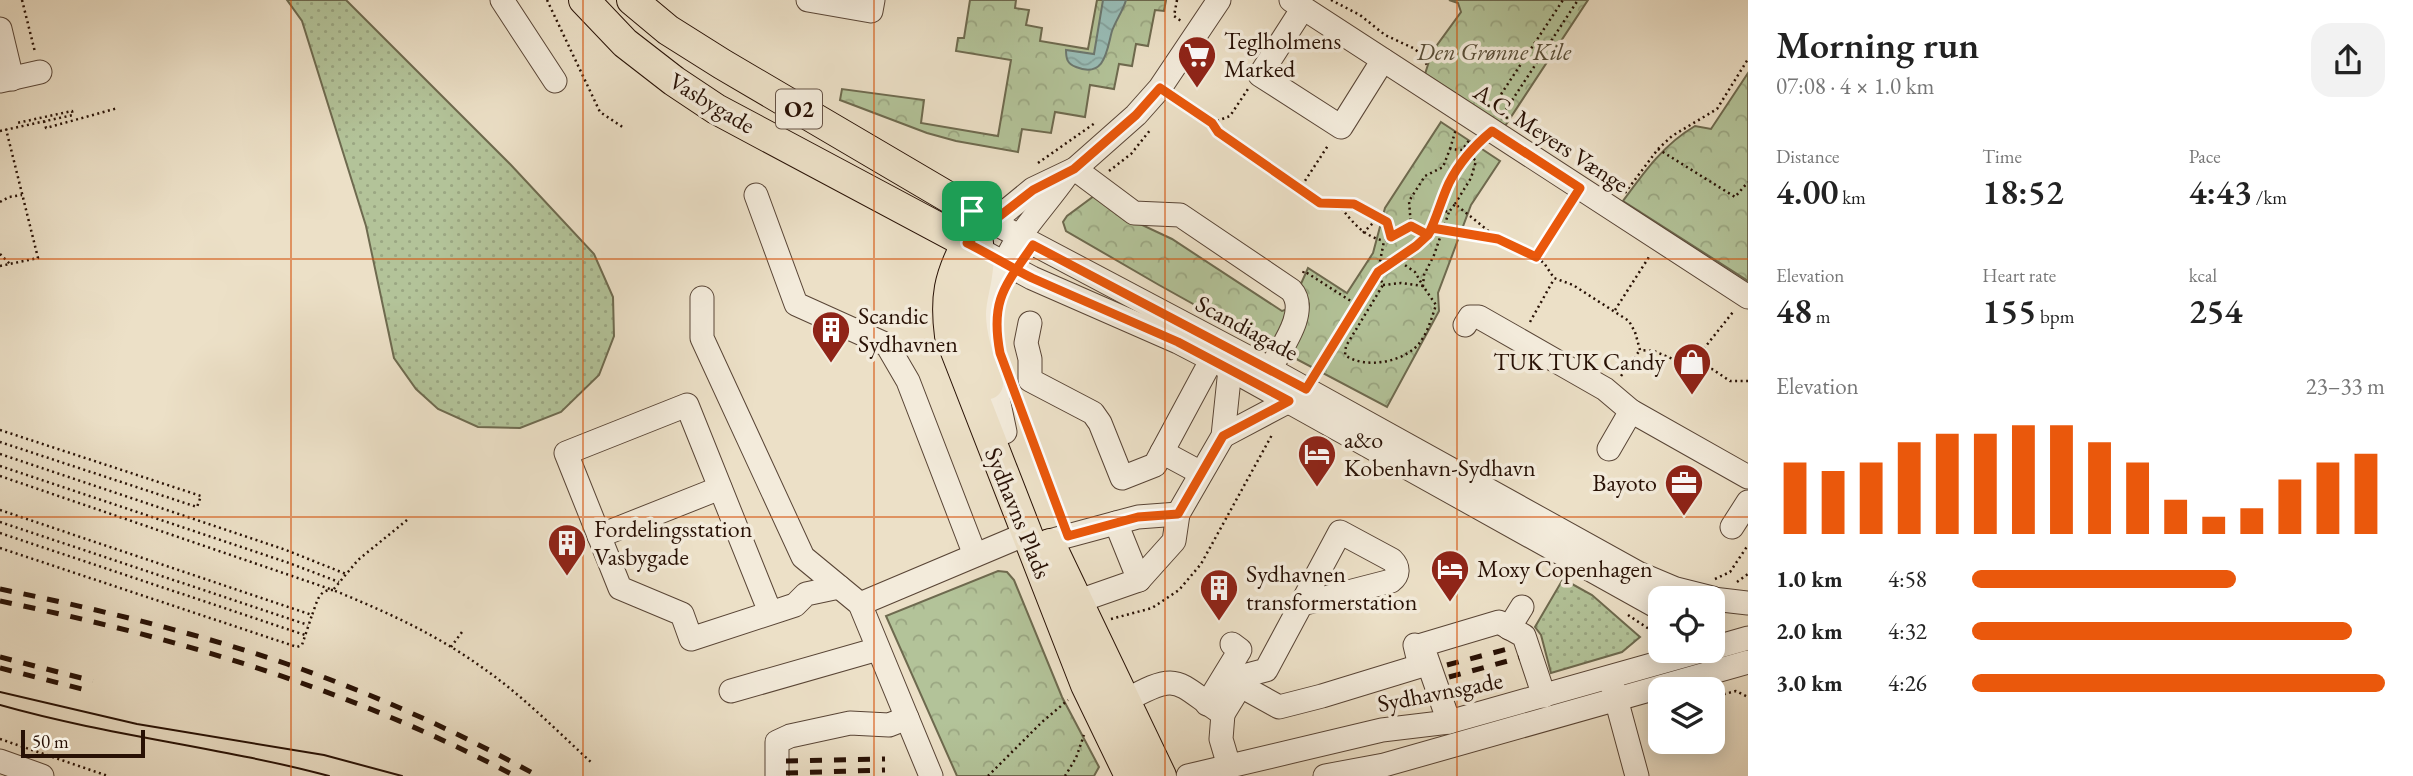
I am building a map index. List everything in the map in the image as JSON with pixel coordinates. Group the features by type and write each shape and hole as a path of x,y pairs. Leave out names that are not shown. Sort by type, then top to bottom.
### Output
{"main road":[{"name":"Vasbygade","path":"584,0 625,43 705,102 982,237"},
{"name":"Vasbygade","path":"632,0 668,30 982,237"},
{"name":"Sydhavns Plads","path":"982,237 971,312 976,350 1013,420 1086,685 1130,776"},
{"name":"Sydhavns Plads","path":"982,237 948,288 947,316 950,336 1161,776"}],"street":[{"path":"502,0 555,81"},
{"path":"808,0 871,11 873,0"},
{"path":"982,237 1019,237 1071,171 1136,115 1160,88 1219,0"},
{"path":"1297,4 1260,75 1341,127 1383,60"},
{"name":"A.C. Meyers Vænge","path":"1297,4 1747,297"},
{"path":"0,29 6,80 40,72"},
{"path":"982,237 1033,190 1071,171"},
{"path":"1071,171 1134,213 1180,215 1291,290 1299,302 1297,317 1270,369"},
{"path":"756,195 796,304 887,345 908,381 975,555"},
{"name":"Scandiagade","path":"982,237 1019,237 1270,369 1296,398 1648,601"},
{"name":"Scandiagade","path":"982,237 1032,278 1178,342 1296,398 1638,573 1669,586"},
{"path":"702,298 702,338 803,557 860,604 931,776"},
{"path":"1465,326 1469,317 1479,317 1609,393 1631,411 1748,477"},
{"path":"1030,323 1026,343 1030,359 1030,380 1093,414 1100,423 1122,478 1155,465 1221,364"},
{"path":"1221,364 1223,436"},
{"path":"1082,613 1139,580 1174,541 1178,514 1223,436 1296,398"},
{"path":"770,612 687,405 566,453 620,588 682,614 691,639 795,605 806,594 839,587"},
{"path":"1609,449 1631,411"},
{"path":"1162,452 1201,473"},
{"path":"599,536 720,488"},
{"path":"1732,527 1748,502"},
{"path":"860,604 975,555 1138,517 1178,514"},
{"path":"1116,523 1139,580"},
{"name":"Scandiagade","path":"1725,596 1748,603"},
{"path":"1215,709 1241,686 1247,676 1266,670 1302,604"},
{"path":"1508,628 1522,607"},
{"path":"1419,644 1499,622 1524,636 1544,696"},
{"path":"1725,633 1748,639"},
{"path":"1725,645 1748,639"},
{"path":"1229,766 1215,709 1240,650 1232,644"},
{"path":"1241,686 1279,707 1420,666 1419,644"},
{"path":"1419,644 1449,722"},
{"path":"731,691 878,649"},
{"name":"Sydhavnsgade","path":"1188,776 1382,730 1449,722 1544,696 1613,689 1748,662"},
{"name":"Sydhavnsgade","path":"1340,775 1613,689 1673,663"},
{"path":"1125,701 1157,684 1169,681 1179,683 1215,709"},
{"path":"1613,689 1637,776"},
{"path":"777,776 777,742 783,739 850,723 889,725 907,718"},
{"path":"1335,741 1340,775"},
{"path":"0,761 42,776"}],"path":[{"path":"22,0 40,72"},
{"path":"547,0 600,112 624,128"},
{"path":"1177,0 1174,16 1184,22"},
{"path":"1378,272 1428,235 1449,183 1474,146 1492,131 1578,0"},
{"path":"1179,30 1188,17"},
{"path":"1612,209 1658,149 1672,136 1717,109 1748,59"},
{"path":"1212,123 1230,116 1260,75"},
{"path":"1160,88 1320,203 1354,204 1387,222 1391,237"},
{"path":"44,121 46,128 118,108"},
{"path":"0,131 73,115 72,111 17,123"},
{"path":"1032,167 1101,119"},
{"path":"1299,190 1340,126"},
{"path":"0,266 38,258 6,129"},
{"path":"1658,149 1735,197 1748,182"},
{"path":"1423,286 1424,275 1449,212 1471,178 1476,161 1469,153"},
{"path":"1536,257 1580,188"},
{"path":"0,202 22,195"},
{"path":"1338,204 1363,233 1384,241"},
{"path":"1455,204 1498,239 1536,257 1544,263 1554,278 1573,285 1629,321 1640,350"},
{"path":"1440,209 1449,212"},
{"path":"1363,233 1379,217"},
{"path":"1082,613 1153,608 1179,590 1201,564 1296,398 1378,272 1384,241 1411,226 1428,235"},
{"path":"1432,228 1498,239"},
{"path":"1615,310 1660,240"},
{"path":"0,254 10,264"},
{"path":"1378,272 1382,285 1346,346 1345,355 1364,362 1397,359 1410,352 1420,343 1436,306 1415,272 1396,259"},
{"path":"1291,290 1304,271 1357,305"},
{"path":"1520,340 1554,278"},
{"path":"1382,285 1401,283 1423,286"},
{"path":"1690,366 1747,297"},
{"path":"1640,350 1654,351 1696,369 1712,369 1730,381 1748,382"},
{"path":"1609,393 1640,350"},
{"path":"1013,420 1047,537"},
{"path":"0,430 201,496 193,519"},
{"path":"0,442 197,507"},
{"path":"0,454 286,550 346,574"},
{"path":"0,466 339,582"},
{"path":"0,476 333,590 402,620 481,666 519,696 593,764"},
{"path":"0,510 312,615"},
{"path":"333,590 367,552 407,520"},
{"path":"0,522 309,625"},
{"path":"0,533 305,635"},
{"path":"1719,586 1748,545"},
{"path":"0,548 297,647 302,645 321,593 333,590"},
{"path":"1734,585 1748,573"},
{"path":"451,647 462,632"},
{"path":"1725,694 1736,691 1748,697"},
{"path":"988,776 1073,695"},
{"path":"1065,776 1076,758 1084,734"},
{"path":"0,739 108,776"}],"green space":[{"path":"287,0 346,0 511,165 594,254 613,297 614,336 599,375 561,412 520,428 478,427 438,409 416,389 394,358 366,226 302,21"},
{"path":"970,0 1016,0 1015,8 1029,10 1026,25 1042,28 1040,41 1088,49 1097,0 1166,0 1164,11 1155,10 1148,46 1136,44 1132,66 1119,64 1114,89 1090,85 1085,117 1055,112 1051,133 1022,129 1018,152 927,133 840,100 842,89 924,100 921,123 998,136 1011,60 956,51 958,38 964,38"},
{"name":"Den Grønne Kile","path":"1449,0 1588,0 1505,126 1425,74 1432,52 1461,12 1458,3"},
{"path":"1748,73 1748,281 1623,201 1647,169 1674,141 1695,126 1711,129"},
{"name":"Den Grønne Kile","path":"1441,122 1500,161 1471,205 1438,293 1439,311 1387,407 1285,353 1308,311 1309,304 1300,286 1308,268 1347,293 1373,253 1385,208"},
{"path":"1094,196 1127,218 1172,239 1282,311 1289,306 1276,350 1066,231 1063,222 1067,216"},
{"path":"998,571 1007,572 1014,580 1062,697 1099,767 1094,776 957,776 886,616"},
{"path":"1563,579 1592,595 1640,637 1622,652 1551,673 1541,635 1535,627"}],"water":[{"path":"1103,0 1126,0 1103,60 1094,69 1086,70 1073,66 1066,56 1066,50 1094,54"}],"tram line":[{"path":"0,692 137,724 324,755 402,776"},
{"path":"0,705 82,725 329,776"}],"railway":[{"path":"0,589 145,622 287,664 415,715 538,776"},
{"path":"0,601 133,632 264,670 391,718 454,745 515,776"},
{"path":"1447,665 1515,647"},
{"path":"0,657 93,681"},
{"path":"1449,677 1519,658"},
{"path":"0,668 90,691"},
{"path":"786,761 885,759"},
{"path":"786,773 885,770"}],"place":[{"name":"Teglholmens Marked","path":"1197,89"},
{"name":"Scandic Sydhavnen","path":"831,364"},
{"name":"TUK TUK Candy","path":"1692,396"},
{"name":"a&o Kobenhavn-Sydhavn","path":"1317,488"},
{"name":"Bayoto","path":"1684,517"},
{"name":"Fordelingsstation Vasbygade","path":"567,577"},
{"name":"Moxy Copenhagen","path":"1450,603"},
{"name":"Sydhavnen transformerstation","path":"1219,622"}],"route":[{"path":"972,211 978,233 967,243 1016,270 1032,278 1178,342 1289,401 1223,436 1178,514 1138,517 1068,536 1000,353 997,337 999,297 1016,270 1033,245 1306,389 1378,272 1416,246 1428,235 1432,228 1475,236 1498,239 1536,257 1580,188 1492,131 1474,146 1449,183 1436,221 1428,235 1411,226 1391,237 1387,222 1354,204 1320,203 1160,88 1136,115 1068,173 1033,190 992,222 972,211"}]}
